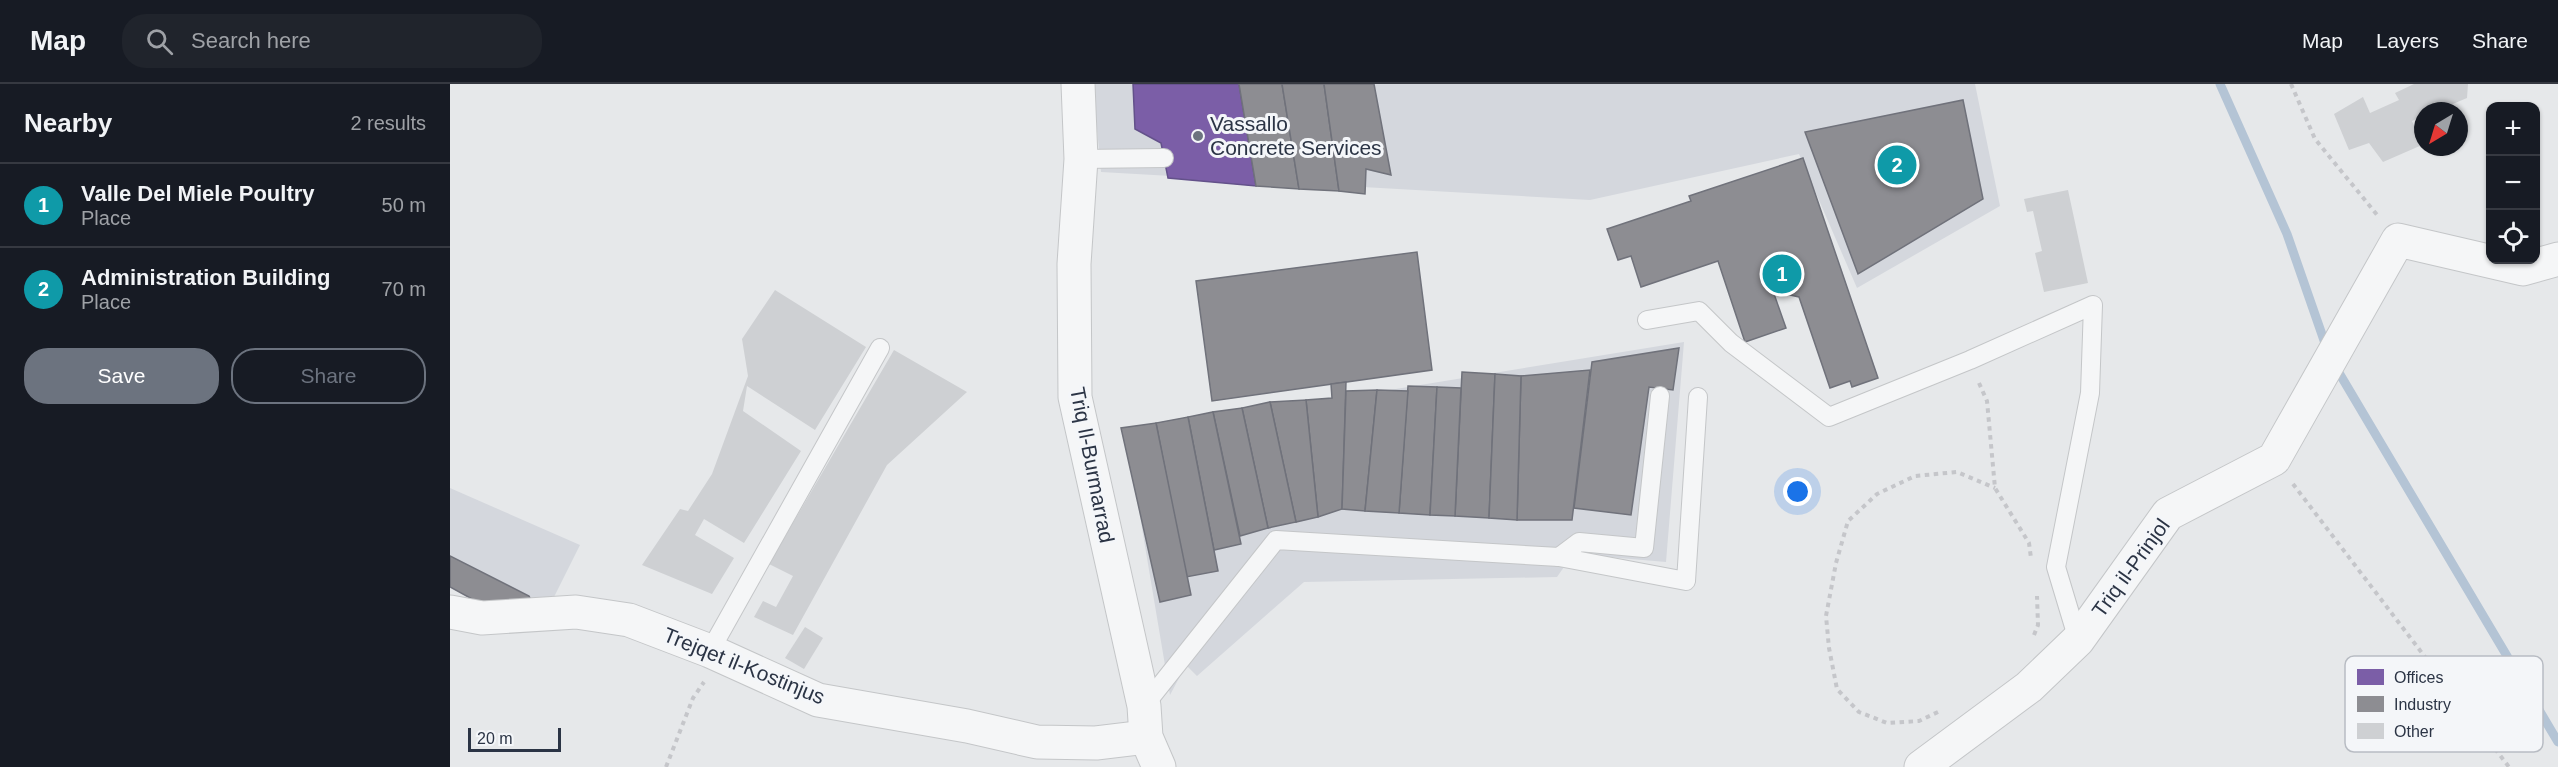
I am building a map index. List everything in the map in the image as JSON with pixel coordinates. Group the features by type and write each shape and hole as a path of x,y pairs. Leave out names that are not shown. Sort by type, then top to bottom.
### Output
{"street":[{"name":"Triq Il-Burmarrad","path":"1078,84 1081,159 1074,264 1075,397 1145,722 1159,767"},
{"path":"2274,459 2398,240 2523,269 2558,259"},
{"name":"Triq il-Prinjol","path":"1921,767 2029,687 2078,640 2168,514 2274,459"},
{"name":"Trejqet il-Kostinjus","path":"450,612 482,618 576,612 629,620 716,654 818,699 967,726 1037,742 1096,743 1145,722"}],"lane":[{"path":"1081,159 1164,159"},
{"path":"1647,320 1699,311 1731,343 1828,417 1970,360 2093,305 2090,393 2056,567 2078,640"},
{"path":"716,654 880,348"},
{"path":"1559,557 1579,542 1644,548 1660,396"},
{"path":"1145,722 1276,540 1559,557 1686,581 1698,397"}],"path":[{"path":"2291,84 2315,139 2398,240"},
{"path":"1970,360 1986,401 1995,488 2029,543 2032,563"},
{"path":"2274,459 2424,656"},
{"path":"1940,711 1919,721 1887,723 1859,712 1837,689 1828,648 1826,616 1836,563 1848,521 1877,494 1916,476 1958,472 1995,488"},
{"path":"2032,643 2038,625 2037,592"},
{"path":"666,767 693,698 716,654"},
{"path":"2498,752 2509,767"}],"shaded area":[{"path":"1093,84 1975,84 2000,206 1857,288 1799,154 1590,200 1101,172"},
{"path":"1684,342 1666,562 1573,554 1557,577 1304,582 1197,676 1186,665 1170,695 1126,433"},
{"path":"450,488 580,545 553,599 481,604 450,587"}],"building: Offices":[{"name":"Vassallo Concrete Services","path":"1133,84 1239,84 1256,186 1168,178 1161,143 1135,129"}],"building: Industry":[{"path":"1239,84 1282,84 1299,189 1256,186"},
{"path":"1282,84 1324,84 1339,191 1299,189"},
{"path":"1324,84 1374,84 1391,175 1366,169 1365,194 1339,191"},
{"path":"1963,100 1983,199 1858,274 1805,132"},
{"path":"1803,158 1878,378 1852,387 1850,381 1830,388 1799,297 1773,291 1786,328 1745,342 1718,261 1641,287 1631,256 1618,260 1607,229 1691,201 1689,196"},
{"path":"1417,252 1432,370 1212,401 1196,281"},
{"path":"1679,348 1673,390 1649,387 1631,515 1574,508 1592,362"},
{"path":"1590,370 1572,520 1517,520 1521,376"},
{"path":"1462,372 1495,374 1489,518 1455,516"},
{"path":"1495,374 1521,376 1517,520 1489,518"},
{"path":"1346,382 1342,509 1318,517 1306,400 1332,398 1331,384"},
{"path":"1408,386 1437,387 1430,515 1399,513"},
{"path":"1437,387 1461,388 1455,516 1430,515"},
{"path":"1377,390 1365,511 1342,509 1346,391"},
{"path":"1377,390 1408,391 1399,513 1365,511"},
{"path":"1306,400 1318,517 1296,522 1270,402"},
{"path":"1270,402 1296,522 1268,528 1242,408"},
{"path":"1242,408 1268,528 1240,536 1213,412"},
{"path":"1213,412 1241,544 1214,550 1188,417"},
{"path":"1188,417 1218,571 1186,577 1156,423"},
{"path":"1156,423 1191,595 1160,602 1121,428"},
{"path":"450,556 529,596 531,600 481,604 450,587"}],"building: Other":[{"path":"2414,84 2468,84 2467,98 2457,102 2414,102 2414,120 2412,121 2414,148 2383,162 2369,143 2349,150 2334,114 2363,97 2370,113 2399,100 2395,93"},
{"path":"2068,190 2088,283 2044,292 2035,253 2042,251 2033,211 2027,212 2024,199"},
{"path":"775,290 866,347 815,430 747,386 743,411 801,451 744,543 704,519 695,535 734,558 712,594 642,565 680,509 688,511 712,474 748,376 742,339"},
{"path":"894,350 967,392 887,465 793,635 754,617 763,601 776,607 793,576 769,564"},
{"path":"805,627 823,638 804,669 785,658"}],"waterway":[{"path":"2220,84 2287,234 2327,349"},
{"path":"2335,366 2507,656"},
{"path":"2543,717 2558,742"}],"place":[{"name":"Vassallo Concrete Services","path":"1198,136"},
{"name":"Administration Building","path":"1897,165"},
{"name":"Valle Del Miele Poultry","path":"1782,274"}]}
